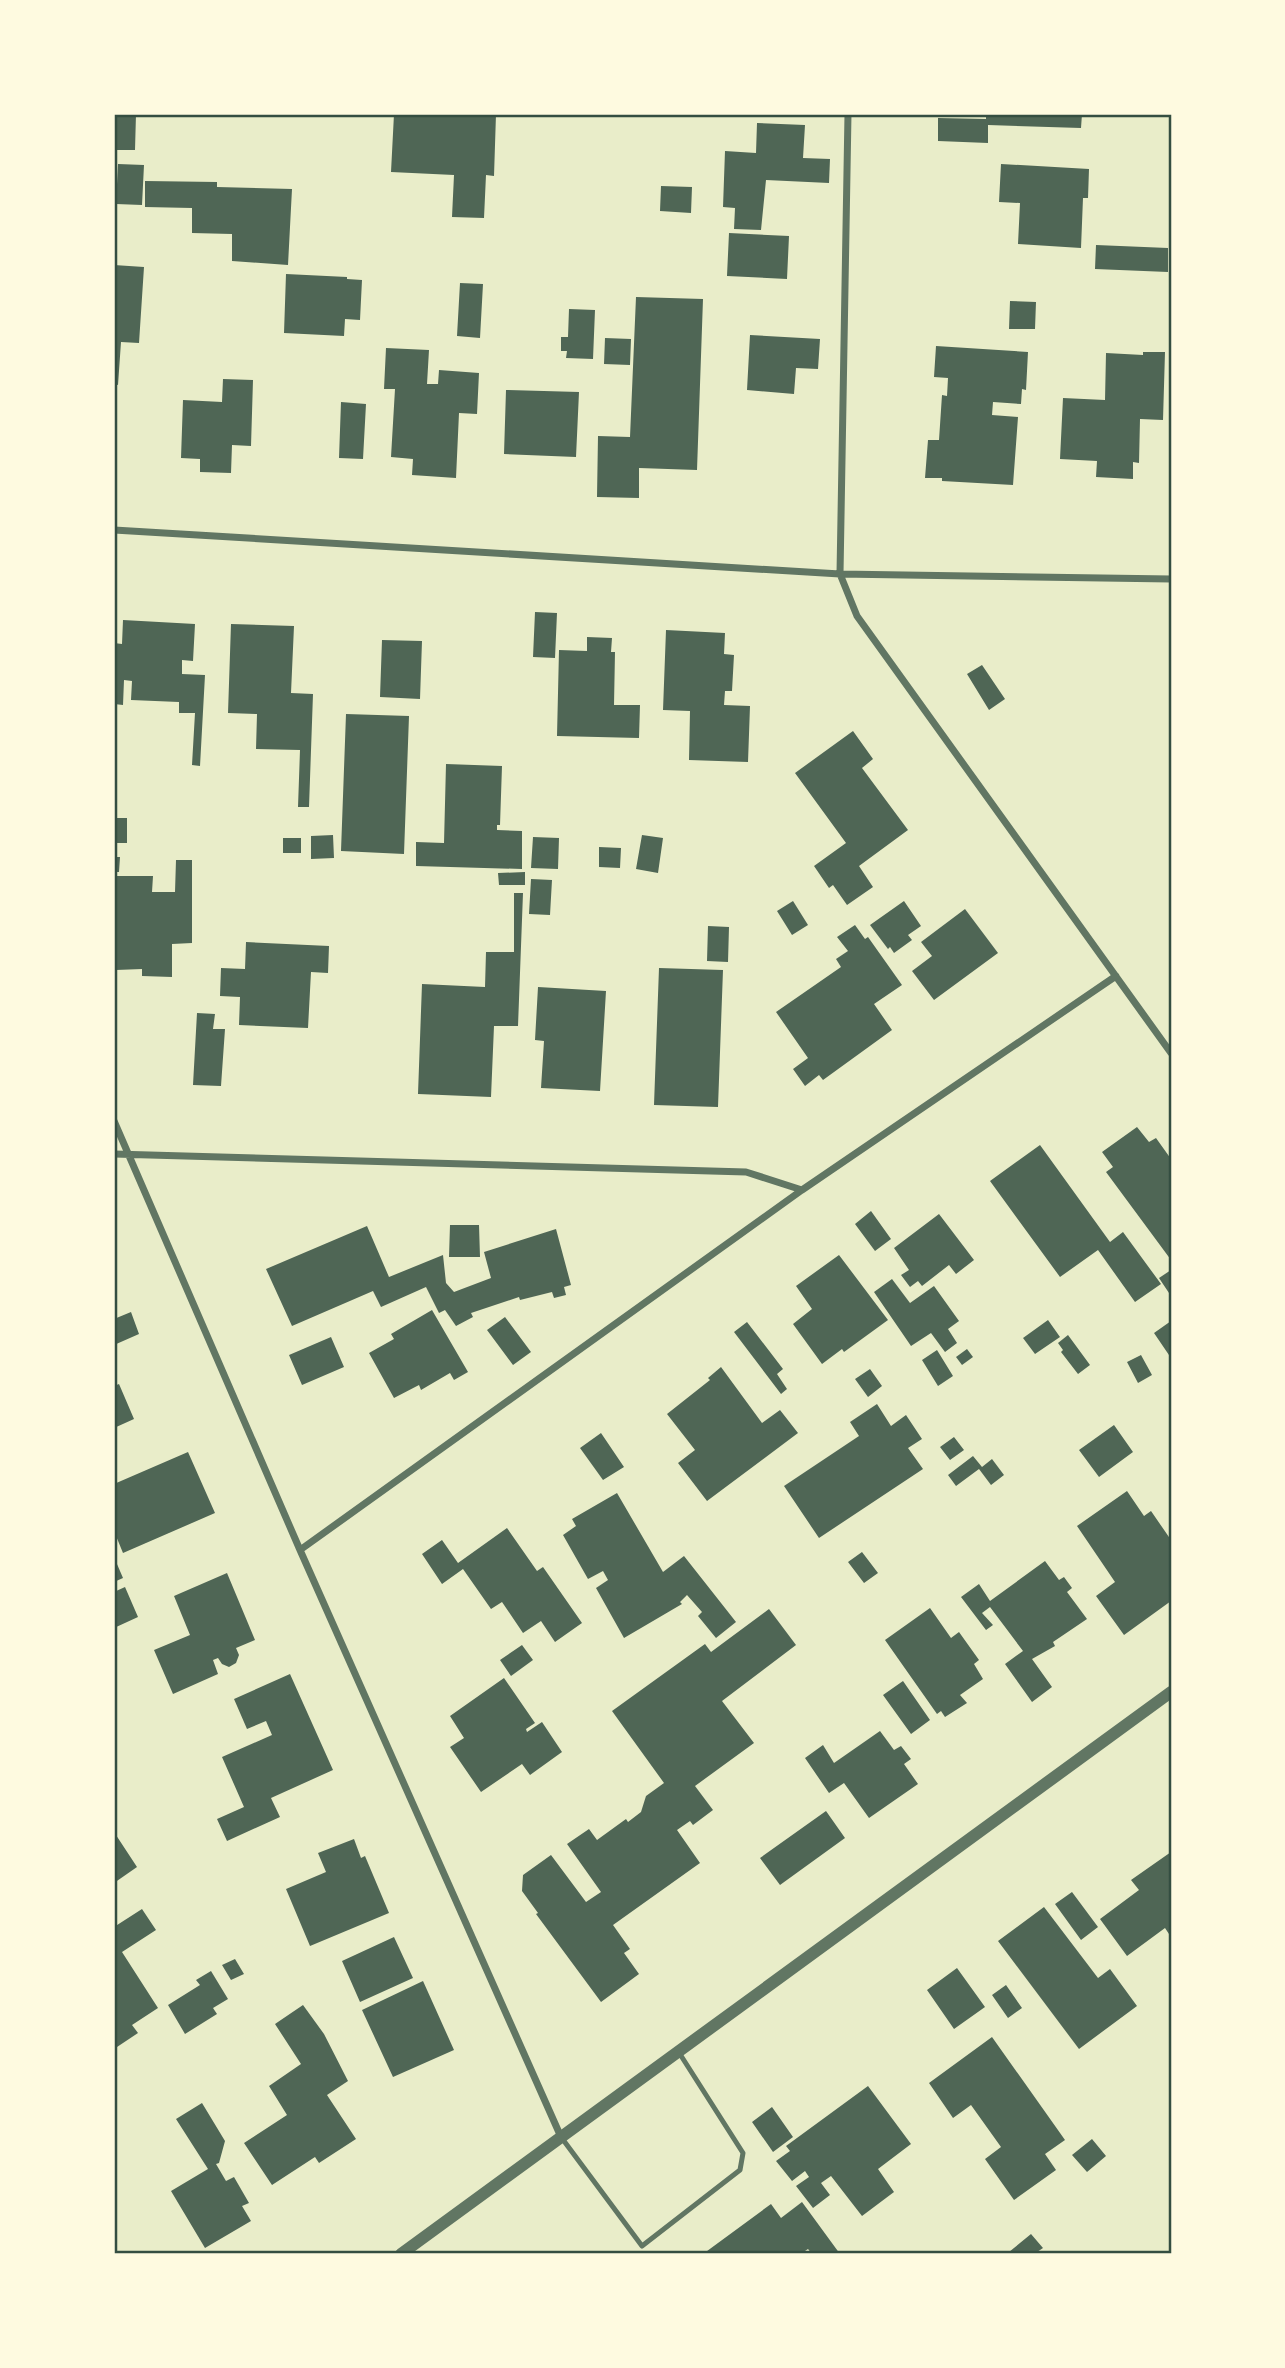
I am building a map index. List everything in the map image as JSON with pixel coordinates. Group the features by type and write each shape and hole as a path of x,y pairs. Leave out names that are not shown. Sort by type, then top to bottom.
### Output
{"street":[{"path":"848,114 840,574 857,615 1171,1053"},
{"path":"114,530 840,574 1171,579"},
{"path":"300,1550 802,1189 1116,976"},
{"path":"114,1121 300,1550 561,2137"},
{"path":"114,1154 746,1172 802,1189"},
{"path":"401,2254 1171,1692"}],"lane":[{"path":"561,2137 642,2246 740,2170 743,2152 678,2051"}],"building":[{"path":"114,114 136,114 135,150 114,150"},
{"path":"394,114 496,114 494,176 486,175 484,218 452,217 454,175 391,172"},
{"path":"986,114 1082,114 1081,128 988,125 988,143 938,141 938,118 986,119"},
{"path":"757,123 805,125 803,158 830,159 829,183 766,180 761,230 734,229 735,208 723,207 725,151 756,153"},
{"path":"118,164 144,165 142,205 116,204"},
{"path":"1001,164 1089,169 1088,198 1083,198 1081,248 1018,244 1020,203 999,202"},
{"path":"145,181 217,182 217,187 292,189 288,265 232,261 232,234 192,233 192,208 145,207"},
{"path":"661,186 692,187 691,213 660,211"},
{"path":"729,233 789,236 787,279 727,276"},
{"path":"1096,245 1168,248 1168,272 1095,269"},
{"path":"114,265 144,267 139,343 121,342 118,385 114,384"},
{"path":"286,274 362,280 360,320 345,319 344,336 284,333"},
{"path":"460,283 483,284 480,338 457,336"},
{"path":"636,297 703,299 697,470 639,468 639,498 597,497 598,436 630,437"},
{"path":"1010,301 1036,302 1035,329 1009,329"},
{"path":"569,309 595,310 593,359 566,358 567,351 561,351 561,337 568,337"},
{"path":"750,335 820,339 818,369 796,368 794,394 747,390"},
{"path":"605,338 631,339 630,365 604,364"},
{"path":"936,346 1028,352 1026,390 1022,389 1021,404 993,402 992,415 1018,417 1013,485 925,478 928,440 939,440 942,395 947,396 948,378 934,377"},
{"path":"386,348 429,350 427,384 438,384 439,370 479,373 477,414 459,413 456,478 412,475 413,459 391,457 395,389 384,389"},
{"path":"1143,352 1165,352 1163,420 1140,419 1139,463 1133,462 1133,479 1096,477 1097,461 1060,459 1063,398 1105,400 1106,353 1143,355"},
{"path":"223,379 253,380 251,446 232,445 231,473 200,472 200,459 181,458 183,400 222,402"},
{"path":"506,390 579,392 576,457 504,454"},
{"path":"341,402 366,404 363,459 339,458"},
{"path":"535,612 557,613 555,658 533,657"},
{"path":"123,620 195,624 193,661 182,660 182,674 205,675 200,766 192,765 195,713 179,713 179,702 131,700 132,681 124,680 123,705 114,704 114,643 122,644"},
{"path":"231,624 294,626 291,693 313,694 309,807 298,807 300,750 256,749 257,714 228,713"},
{"path":"666,630 725,633 724,654 734,655 732,691 725,691 724,705 750,706 748,762 689,760 690,711 663,710"},
{"path":"587,637 612,638 611,652 615,652 614,705 640,705 639,738 557,736 559,650 587,651"},
{"path":"382,640 422,641 420,699 380,697"},
{"path":"982,665 1005,699 989,710 967,674"},
{"path":"346,714 409,716 404,854 341,851"},
{"path":"853,731 873,759 862,768 908,830 859,866 873,887 847,905 833,885 829,888 814,866 846,843 795,773"},
{"path":"446,764 502,766 500,825 497,825 497,830 522,831 522,869 416,866 416,842 444,843"},
{"path":"114,818 127,818 127,843 114,843"},
{"path":"333,835 334,858 311,859 311,836"},
{"path":"642,835 663,838 658,873 636,869"},
{"path":"533,837 559,838 558,869 531,868"},
{"path":"283,838 301,838 301,853 283,853"},
{"path":"599,847 621,848 620,868 599,867"},
{"path":"114,857 120,857 119,872 114,872"},
{"path":"176,860 192,860 192,943 172,944 172,977 142,976 142,969 116,970 114,876 153,876 152,892 175,892"},
{"path":"525,872 525,885 499,885 498,873"},
{"path":"531,879 552,880 550,915 529,914"},
{"path":"514,893 523,893 518,1026 494,1026 491,1097 418,1094 422,984 485,987 486,952 514,952"},
{"path":"793,901 808,925 792,935 777,911"},
{"path":"904,901 921,926 908,935 912,940 894,953 870,925"},
{"path":"965,909 998,953 934,1000 912,971 932,956 921,942"},
{"path":"855,925 865,939 868,937 902,985 874,1004 892,1030 823,1080 819,1075 805,1086 793,1069 808,1058 776,1012 841,967 836,959 848,951 837,937"},
{"path":"708,926 729,927 728,962 707,961"},
{"path":"246,942 329,946 328,973 311,972 308,1028 239,1025 240,997 220,996 221,968 245,969"},
{"path":"659,968 723,970 718,1107 654,1105"},
{"path":"538,987 606,991 600,1091 541,1088 544,1041 535,1040"},
{"path":"197,1013 215,1014 213,1029 225,1029 221,1086 193,1085"},
{"path":"1137,1127 1149,1142 1156,1138 1171,1159 1171,1260 1106,1172 1113,1167 1102,1152"},
{"path":"1040,1145 1110,1242 1123,1232 1161,1284 1135,1302 1098,1250 1060,1277 990,1181"},
{"path":"871,1211 891,1239 875,1251 855,1224"},
{"path":"939,1214 974,1260 956,1274 949,1265 922,1286 918,1281 910,1287 901,1275 909,1270 894,1248"},
{"path":"450,1225 479,1225 480,1257 449,1257"},
{"path":"367,1226 389,1277 443,1255 446,1283 454,1292 491,1278 484,1252 556,1229 571,1285 564,1287 566,1295 554,1298 552,1292 520,1300 519,1297 471,1313 473,1317 456,1326 445,1310 439,1313 426,1287 381,1307 373,1291 292,1326 266,1269"},
{"path":"839,1255 888,1320 844,1352 842,1349 822,1364 793,1324 812,1309 796,1286"},
{"path":"1171,1270 1171,1296 1159,1278"},
{"path":"892,1279 910,1303 934,1286 959,1321 948,1329 957,1343 945,1352 931,1333 911,1346 874,1292"},
{"path":"432,1310 468,1372 454,1380 450,1373 421,1390 419,1385 394,1398 369,1353 394,1339 391,1334"},
{"path":"131,1312 139,1334 114,1345 114,1319"},
{"path":"505,1317 531,1352 513,1365 487,1330"},
{"path":"1048,1320 1060,1337 1035,1354 1023,1338"},
{"path":"1171,1321 1171,1358 1154,1333"},
{"path":"747,1322 783,1369 777,1374 787,1389 781,1394 734,1332"},
{"path":"1068,1335 1090,1365 1078,1374 1061,1352 1063,1350 1058,1343"},
{"path":"331,1337 344,1367 302,1385 289,1355"},
{"path":"967,1349 973,1357 962,1365 956,1357"},
{"path":"937,1350 953,1376 938,1386 922,1360"},
{"path":"1141,1355 1152,1375 1138,1383 1127,1362"},
{"path":"721,1367 762,1423 780,1410 798,1433 707,1501 678,1463 695,1450 667,1414 710,1380 708,1378"},
{"path":"870,1369 882,1386 868,1397 855,1379"},
{"path":"119,1384 134,1419 114,1428 114,1386"},
{"path":"877,1404 891,1426 906,1415 922,1439 908,1448 923,1469 819,1538 784,1486 859,1436 850,1422"},
{"path":"1114,1425 1133,1452 1099,1477 1079,1450"},
{"path":"601,1433 624,1467 603,1480 580,1448"},
{"path":"954,1437 964,1450 950,1460 940,1447"},
{"path":"188,1452 215,1513 123,1553 114,1531 114,1484"},
{"path":"973,1456 982,1467 992,1459 1004,1475 991,1485 979,1469 956,1486 948,1475"},
{"path":"1127,1491 1144,1516 1151,1511 1171,1540 1171,1601 1124,1635 1096,1596 1115,1582 1077,1526"},
{"path":"617,1493 663,1572 684,1556 736,1622 716,1638 698,1616 702,1612 687,1595 680,1602 682,1604 624,1638 596,1588 608,1580 603,1571 588,1579 563,1535 576,1526 572,1519"},
{"path":"507,1528 537,1571 543,1567 582,1623 555,1642 541,1621 523,1633 502,1602 491,1609 463,1569 442,1584 422,1554 442,1540 458,1563"},
{"path":"862,1552 878,1573 864,1583 848,1562"},
{"path":"114,1557 123,1578 114,1582"},
{"path":"1045,1561 1059,1580 1064,1577 1072,1588 1067,1592 1087,1619 1053,1642 1055,1646 1032,1659 1052,1687 1032,1702 1005,1664 1023,1651 990,1607 982,1613 993,1625 986,1630 961,1597 979,1584 990,1601"},
{"path":"227,1573 255,1640 236,1648 239,1655 236,1663 229,1667 222,1664 218,1658 213,1660 218,1674 173,1694 154,1650 190,1635 174,1596"},
{"path":"125,1587 138,1617 114,1628 114,1592"},
{"path":"930,1608 951,1638 959,1632 979,1660 974,1664 983,1679 960,1695 967,1703 945,1717 941,1711 937,1714 885,1640"},
{"path":"769,1609 796,1645 722,1701 754,1743 695,1786 713,1810 693,1825 690,1821 677,1830 700,1863 613,1925 630,1949 624,1953 639,1974 601,2002 536,1914 538,1913 522,1891 523,1875 551,1855 586,1902 601,1892 567,1844 589,1829 597,1840 626,1819 628,1822 641,1812 646,1796 664,1783 612,1711 705,1644 711,1652"},
{"path":"522,1645 533,1660 511,1676 500,1660"},
{"path":"290,1674 333,1770 271,1798 280,1817 227,1841 217,1819 244,1807 222,1757 272,1735 266,1721 247,1729 234,1699"},
{"path":"504,1678 535,1723 526,1729 527,1732 542,1722 562,1752 530,1775 522,1764 481,1792 450,1747 464,1738 450,1716"},
{"path":"903,1681 930,1720 911,1734 883,1695"},
{"path":"880,1731 894,1750 901,1746 911,1759 904,1764 918,1784 869,1818 844,1783 829,1793 805,1758 823,1745 834,1763"},
{"path":"826,1811 845,1838 780,1885 760,1858"},
{"path":"114,1832 137,1867 114,1883"},
{"path":"354,1839 361,1858 365,1856 389,1913 310,1946 286,1889 326,1872 318,1853"},
{"path":"1171,1852 1171,1937 1165,1928 1127,1956 1100,1919 1139,1890 1131,1880"},
{"path":"1072,1892 1098,1927 1081,1940 1055,1904"},
{"path":"1044,1907 1098,1978 1110,1969 1137,2006 1079,2049 998,1941"},
{"path":"142,1909 156,1930 122,1952 158,2008 132,2025 138,2033 114,2049 114,1927"},
{"path":"394,1937 413,1978 360,2002 342,1961"},
{"path":"235,1959 244,1974 231,1980 222,1965"},
{"path":"957,1968 985,2007 954,2029 927,1990"},
{"path":"211,1971 228,1999 213,2008 217,2014 185,2034 168,2005 200,1985 196,1980"},
{"path":"423,1981 454,2050 393,2077 362,2010"},
{"path":"1006,1985 1022,2008 1008,2018 992,1995"},
{"path":"303,2005 324,2034 348,2081 327,2095 356,2139 319,2163 315,2157 272,2185 244,2143 287,2115 269,2086 301,2064 275,2024"},
{"path":"992,2037 1065,2140 1045,2154 1056,2170 1014,2200 985,2159 1001,2147 971,2105 953,2118 929,2083"},
{"path":"868,2086 911,2144 878,2169 894,2192 862,2216 831,2176 821,2183 830,2195 813,2208 796,2186 809,2177 805,2171 792,2181 776,2161 790,2151 786,2146"},
{"path":"202,2103 225,2141 219,2163 216,2164 226,2181 234,2177 249,2203 242,2206 251,2221 205,2248 171,2191 208,2169 176,2119"},
{"path":"772,2107 793,2137 773,2152 752,2122"},
{"path":"1092,2139 1106,2156 1087,2172 1072,2155"},
{"path":"802,2202 840,2254 812,2254 808,2249 805,2251 807,2254 703,2254 771,2204 781,2218"},
{"path":"1031,2234 1043,2248 1034,2254 1009,2252"}]}
